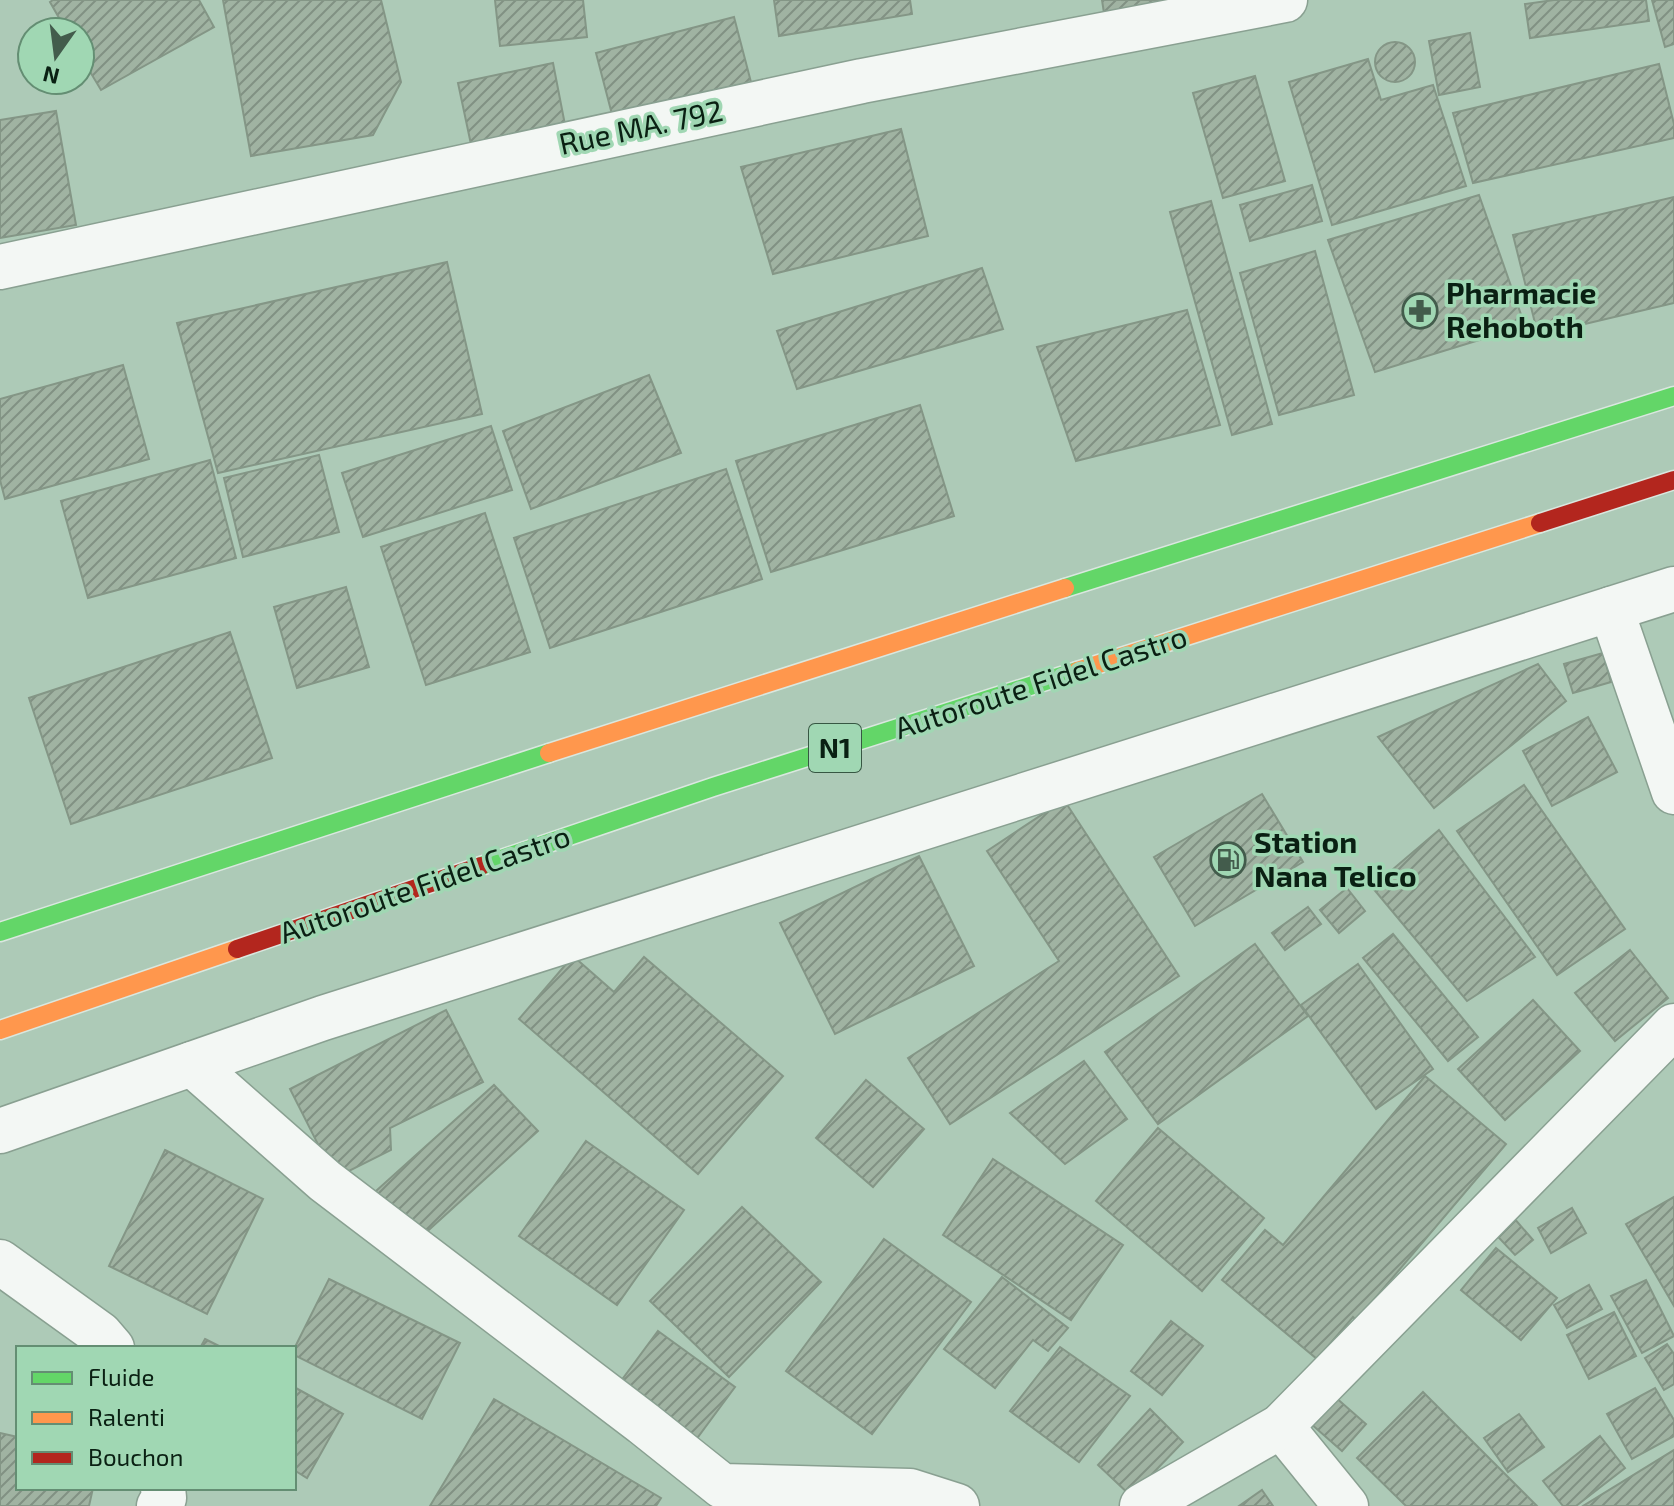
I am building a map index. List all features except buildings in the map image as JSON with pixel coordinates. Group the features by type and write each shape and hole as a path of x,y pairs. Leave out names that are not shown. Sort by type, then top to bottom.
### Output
{"highway":[{"path":"0,932 788,675 1674,396"},
{"name":"Autoroute Fidel Castro","path":"0,1030 713,787 1674,480"}],"street":[{"name":"Rue MA. 792","path":"0,267 847,84 1285,0"},
{"path":"0,1131 323,1018 1674,589"},
{"path":"1611,609 1674,792"},
{"path":"1142,1506 1281,1426 1674,1026"},
{"path":"192,1064 325,1181 643,1423 718,1496 910,1491 957,1506"},
{"path":"0,1262 100,1334 110,1346"},
{"path":"1281,1426 1346,1506"}],"traffic: fast":[{"path":"1065,588 1674,396"},
{"path":"481,866 713,787 1077,671"},
{"path":"0,932 549,753"}],"traffic: slow":[{"path":"1077,671 1540,523"},
{"path":"549,753 1065,588"},
{"path":"0,1030 237,949"}],"traffic: jam":[{"path":"1540,523 1674,480"},
{"path":"237,949 481,866"}],"place":[{"name":"Pharmacie Rehoboth","path":"1420,311"},
{"name":"Station Nana Telico","path":"1228,860"}]}
